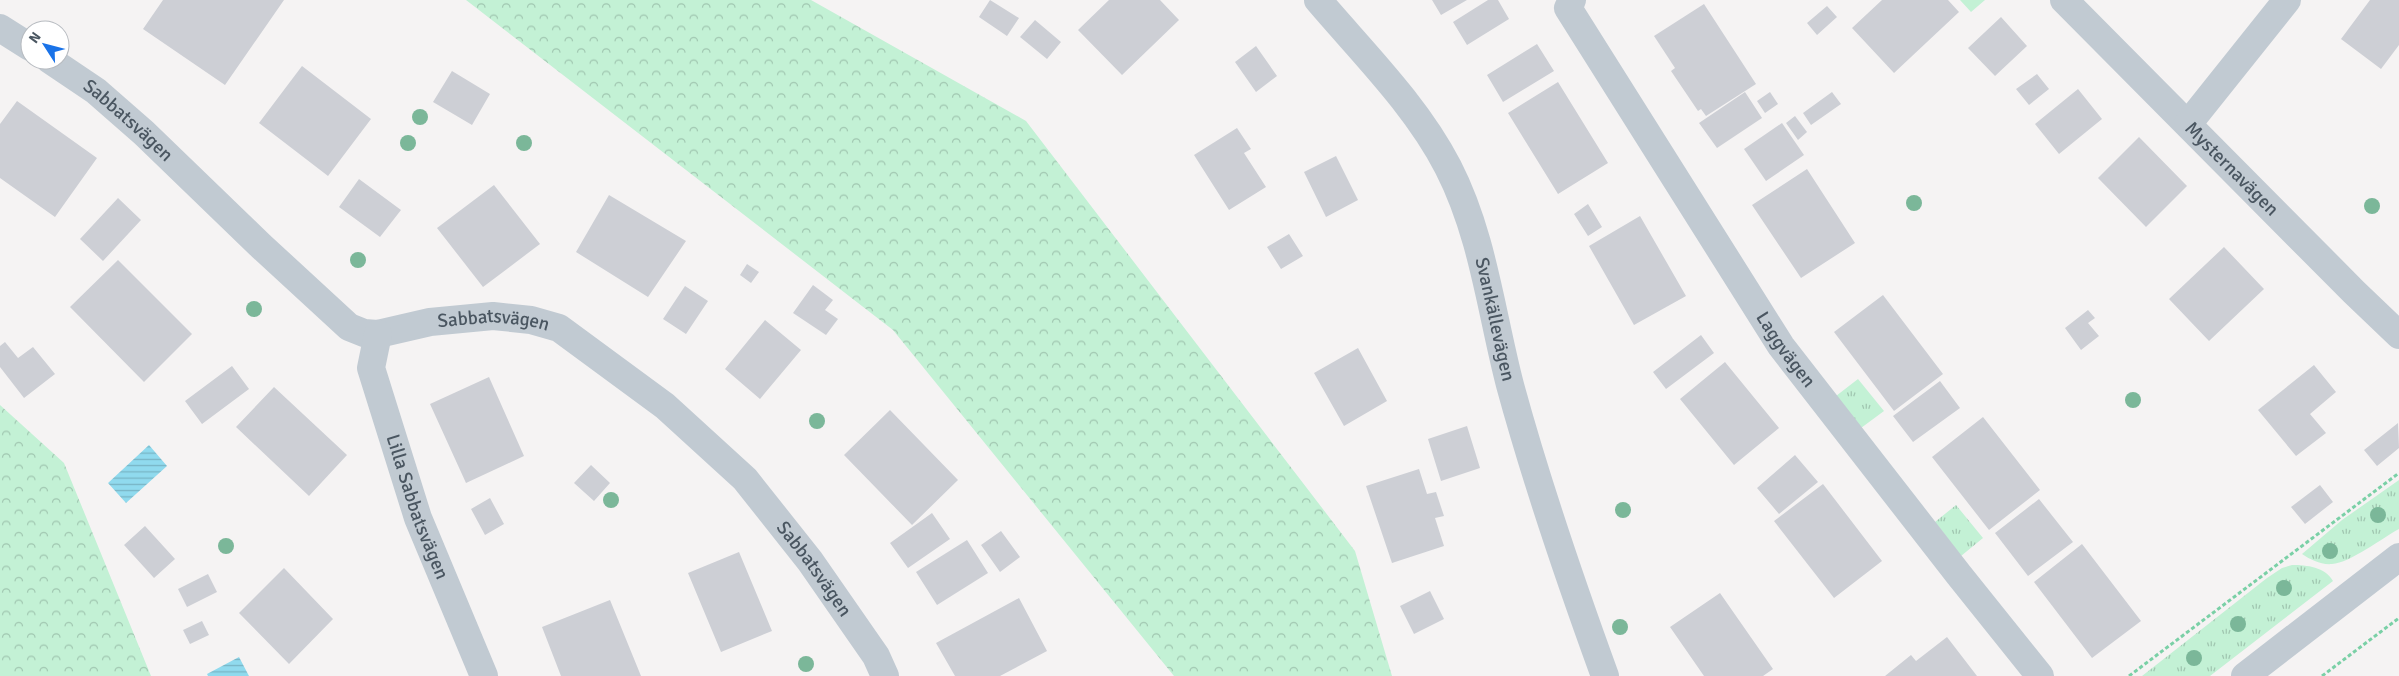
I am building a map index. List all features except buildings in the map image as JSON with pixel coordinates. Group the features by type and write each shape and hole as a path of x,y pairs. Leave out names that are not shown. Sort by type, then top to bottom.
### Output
{"street":[{"name":"Svankällevägen","path":"1318,0 1418,118 1448,166 1464,200 1479,252 1510,384 1549,517 1605,676"},
{"name":"Laggvägen","path":"1572,0 1568,8 1781,346 2040,676"},
{"name":"Mysternavägen","path":"2064,0 2399,335"},
{"path":"2188,124 2287,0"},
{"path":"0,28 20,41"},
{"name":"Sabbatsvägen","path":"65,70 96,91 144,133 261,246 349,327 364,333 378,334 430,322 493,316 531,320 559,328 660,402 692,428 745,480 810,561 876,656 885,676"},
{"name":"Lilla Sabbatsvägen","path":"378,334 371,368 418,518 484,676"},
{"path":"2245,676 2399,557"}],"path":[{"path":"2129,676 2399,473"},
{"path":"2322,676 2399,618"}],"green space":[{"path":"466,0 811,0 1026,121 1355,551 1392,676 1174,676 893,330"},
{"path":"1960,0 1985,0 1971,12"},
{"path":"1858,379 1884,411 1861,428 1836,396"},
{"path":"0,405 64,463 151,676 0,676"},
{"path":"2399,480 2399,529 2357,555 2339,563 2320,563 2302,554 2342,520"},
{"path":"1956,505 1983,538 1961,556 1935,522"},
{"path":"2292,565 2309,566 2320,570 2330,576 2333,581 2210,676 2142,676 2267,578 2282,568"}],"water":[{"path":"149,445 167,466 126,503 108,483"},
{"path":"239,657 249,676 208,676 207,674"}]}
